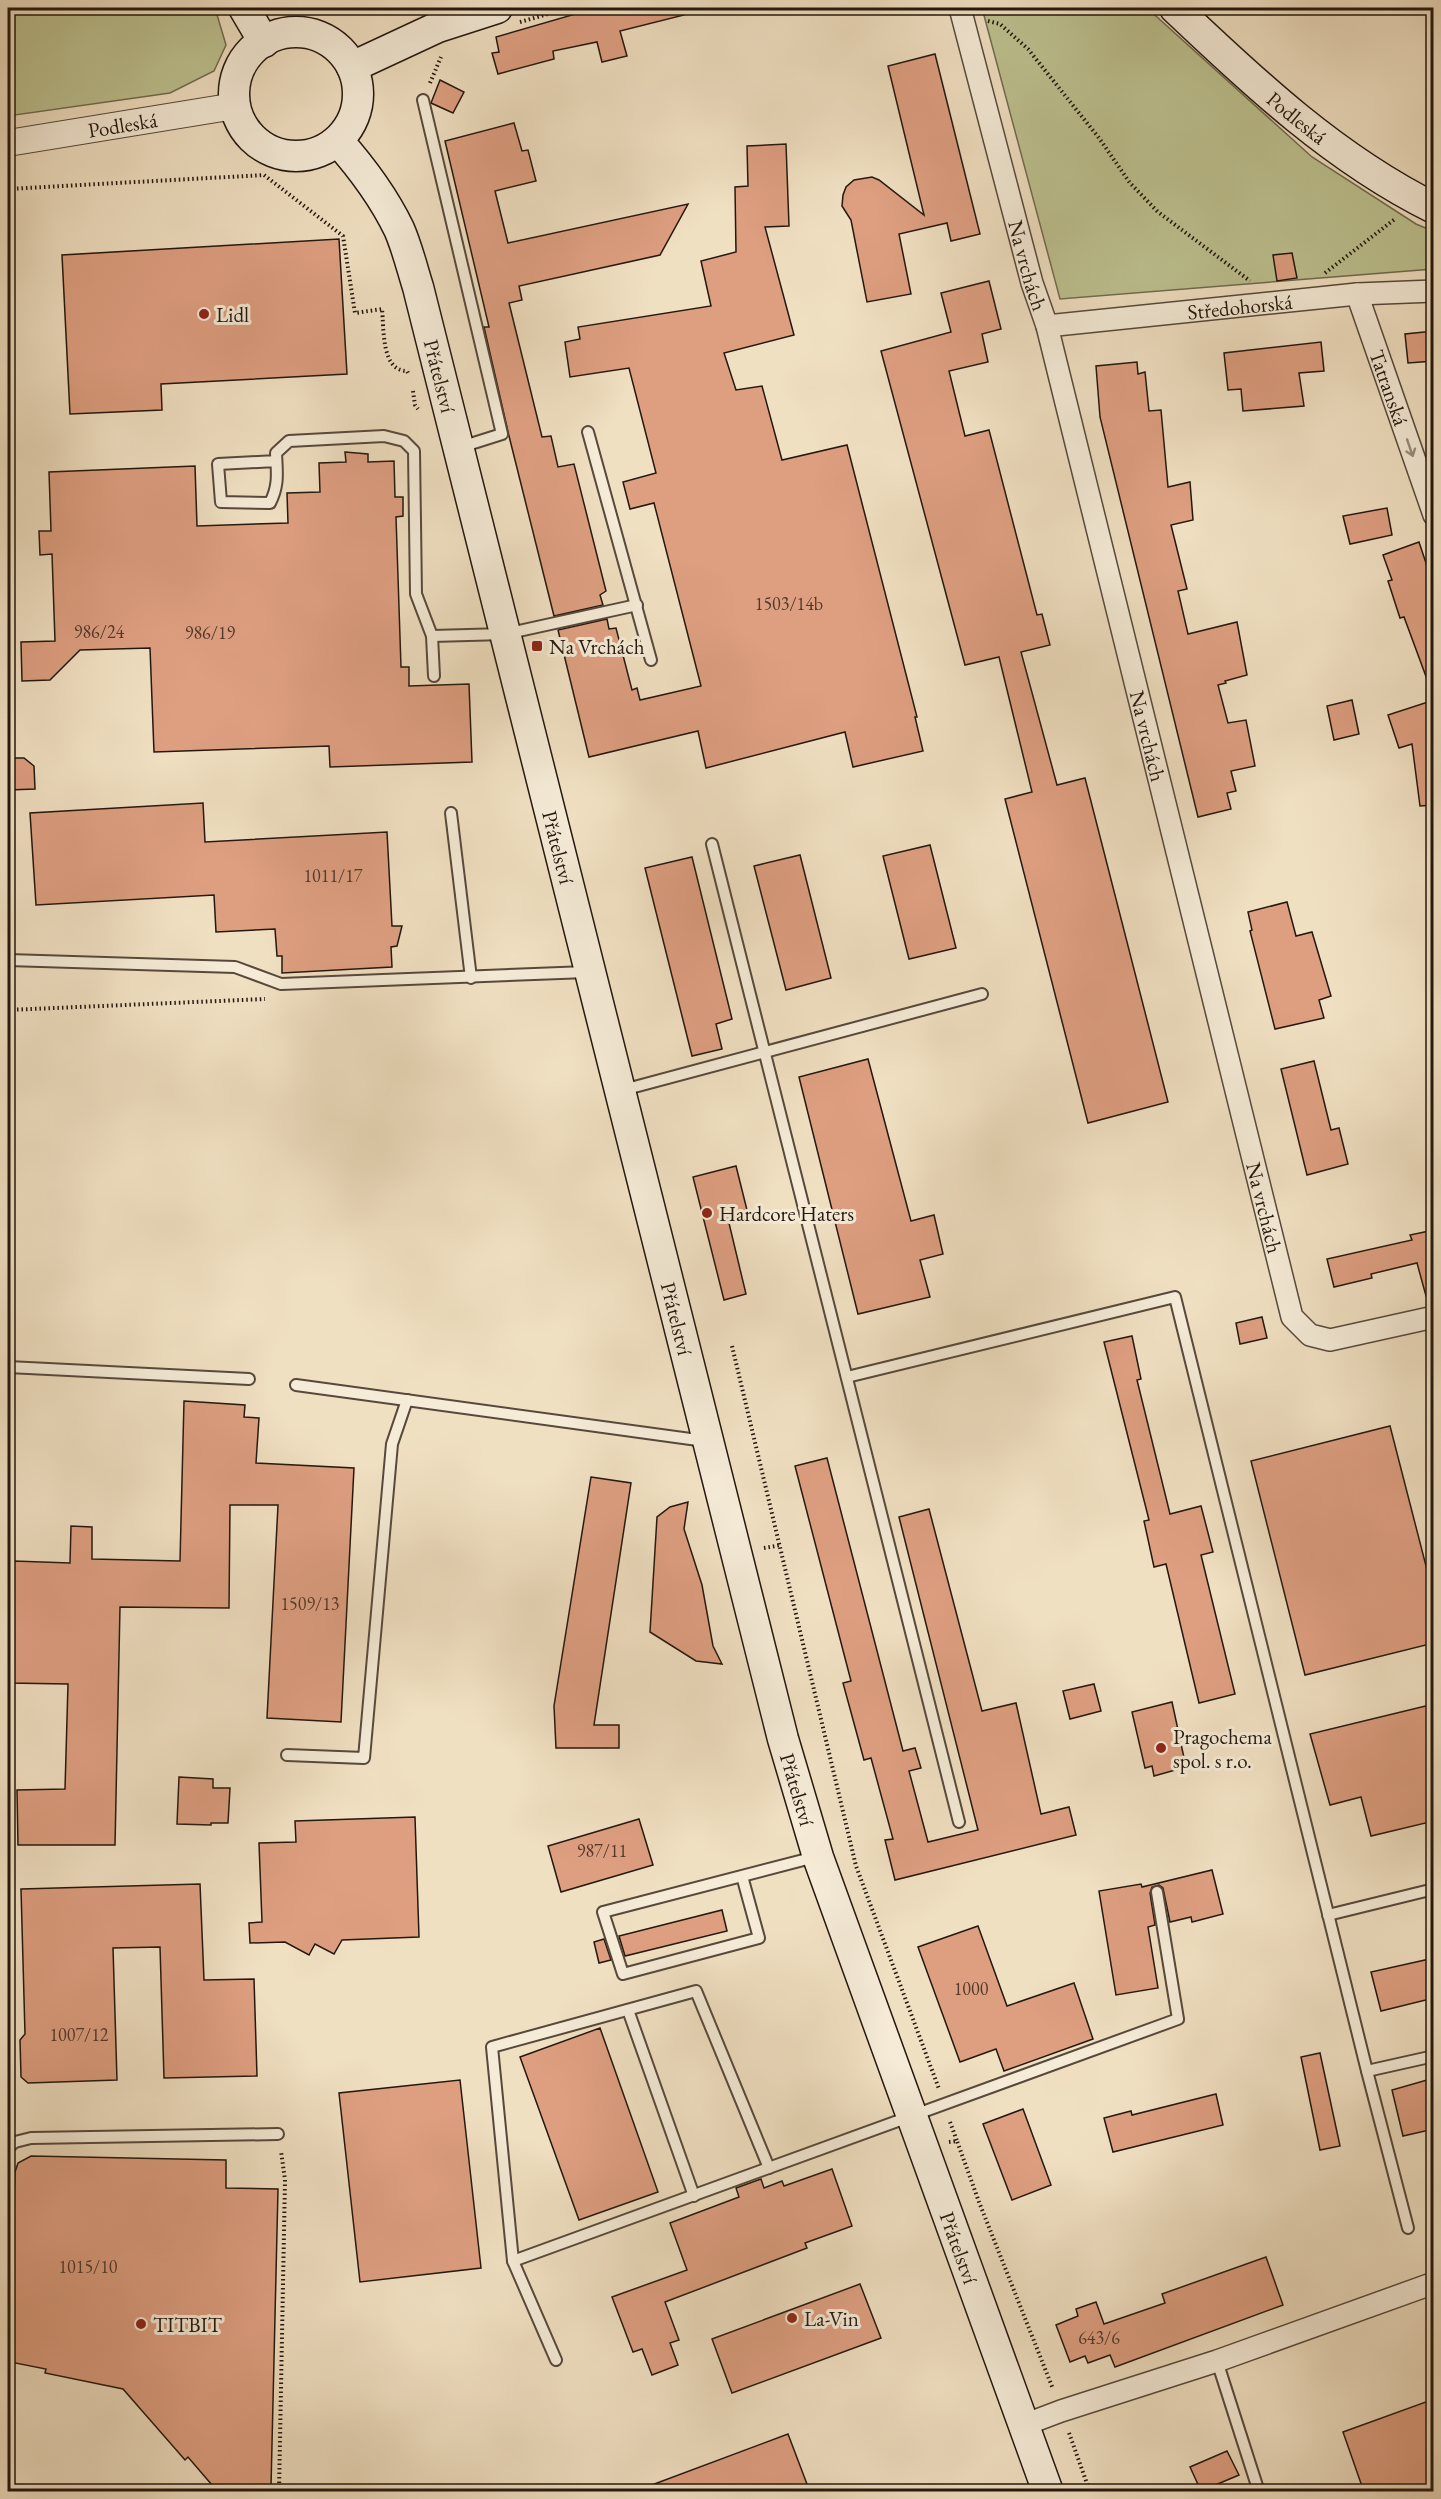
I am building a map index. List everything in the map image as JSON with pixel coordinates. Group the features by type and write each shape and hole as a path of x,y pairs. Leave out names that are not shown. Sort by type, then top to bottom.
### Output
{"main road":[{"path":"244,8 264,42"},
{"path":"352,67 438,27 497,8"},
{"name":"Podleská","path":"1175,8 1314,133 1352,160 1425,204"},
{"path":"299,32 315,35 330,42 343,53 352,67 359,98 356,114 338,141 324,150 309,155 293,156 277,153 263,147 241,123 235,106 236,76 243,61 264,42 283,34 299,32"},
{"name":"Přátelství","path":"338,141 357,162 380,194 399,231 418,287 783,1739 818,1857 1048,2492"}],"street":[{"name":"Na vrchách","path":"961,10 1032,283 1047,326 1292,1317 1310,1335 1330,1340 1434,1317"},
{"name":"Podleská","path":"8,143 235,106"},
{"name":"Středohorská","path":"1047,326 1311,298 1434,291"},
{"name":"Tatranská","path":"1357,294 1434,515"},
{"path":"1024,2425 1217,2361 1434,2283"}],"lane":[{"path":"423,100 502,434 458,448"},
{"path":"588,432 651,660"},
{"path":"276,461 218,464 221,502 270,502 277,488 276,453 289,441 384,436 404,441 414,451 416,594 432,636 434,676"},
{"path":"432,636 505,634 636,605"},
{"path":"451,813 471,978"},
{"path":"712,844 959,1822"},
{"path":"8,960 235,967 281,984 590,972"},
{"path":"620,1091 982,993"},
{"path":"847,1377 1175,1297 1408,2228"},
{"path":"8,1367 249,1379"},
{"path":"296,1385 708,1441"},
{"path":"288,1755 364,1758 392,1444 407,1400"},
{"path":"742,1876 759,1938 623,1974 603,1912 742,1876 818,1857"},
{"path":"1328,1915 1434,1889"},
{"path":"513,2261 1178,2019 1157,1892"},
{"path":"556,2360 513,2261 492,2047 696,1991 769,2168"},
{"path":"628,2010 694,2196"},
{"path":"1367,2071 1434,2056"},
{"path":"8,2148 15,2142 31,2138 278,2134"},
{"path":"1217,2361 1260,2492"},
{"path":"8,2489 22,2492"}],"path":[{"path":"961,10 1000,24 1028,49 1099,138 1130,183 1158,212 1252,282"},
{"path":"8,189 264,175 343,236 355,313 382,309 390,361 396,368 407,371 410,379"},
{"path":"1311,298 1319,278 1386,227 1425,204"},
{"path":"412,387 415,405 420,411"},
{"path":"732,1346 856,1866 978,2202 1061,2411 1090,2492"},
{"path":"278,2134 285,2180 279,2492"},
{"path":"923,2148 957,2141"}],"green space":[{"path":"8,8 215,8 226,45 214,71 170,93 8,116"},
{"path":"982,8 1147,8 1312,157 1416,224 1433,231 1433,269 1060,299"}],"building":[{"path":"596,8 683,8 684,15 620,31 627,56 602,62 597,42 553,51 554,59 498,74 492,53 499,52 496,37"},
{"path":"935,54 980,234 951,241 947,223 899,234 911,294 867,302 851,220 842,206 843,195 846,187 854,180 872,177 924,215 888,66"},
{"path":"440,80 464,92 453,113 431,103"},
{"path":"514,123 522,151 528,150 536,181 495,191 508,243 688,204 660,255 519,286 522,300 509,303 542,437 551,436 558,467 574,464 606,591 600,595 603,605 554,616 509,436 484,327 489,327 445,141"},
{"path":"786,144 789,226 765,227 794,335 724,353 736,390 762,386 782,460 847,445 917,717 915,717 923,751 853,767 845,732 706,768 698,731 589,757 558,630 607,619 609,629 616,628 632,690 637,688 640,700 701,686 654,503 630,509 623,482 656,473 629,368 570,377 565,342 580,339 578,327 711,306 701,261 736,252 735,187 748,186 747,146"},
{"name":"Lidl","path":"339,239 347,374 161,384 162,410 70,414 62,255"},
{"path":"1292,253 1297,278 1277,281 1273,255"},
{"path":"989,281 1001,329 982,334 988,362 949,371 965,436 989,430 1037,615 1042,614 1050,645 1021,652 1057,785 1085,778 1168,1102 1088,1123 1005,799 1032,792 999,657 965,665 881,351 951,332 941,293"},
{"path":"1434,331 1434,361 1408,363 1405,334"},
{"path":"1321,342 1324,371 1299,373 1304,406 1243,411 1241,389 1228,390 1224,353"},
{"path":"1137,362 1138,374 1145,372 1149,411 1161,410 1168,487 1190,482 1193,520 1171,525 1187,589 1178,591 1188,634 1237,622 1247,675 1218,685 1228,723 1246,720 1255,766 1231,771 1236,791 1227,793 1231,809 1198,817 1100,417 1096,366"},
{"path":"345,452 368,454 368,462 394,461 395,497 403,497 403,516 396,517 401,667 409,667 409,686 469,684 472,762 330,767 329,746 154,752 150,648 80,650 50,680 22,681 21,642 55,641 52,554 40,555 39,531 51,531 49,472 195,466 197,526 288,523 287,493 320,492 319,463 346,462"},
{"path":"1387,508 1392,535 1350,544 1343,516"},
{"path":"1419,542 1434,587 1434,690 1431,690 1404,617 1400,618 1388,581 1392,580 1383,555"},
{"path":"1352,700 1359,734 1334,740 1327,706"},
{"path":"1434,700 1434,805 1420,806 1412,744 1399,748 1388,715"},
{"path":"8,758 24,758 34,766 35,789 8,790"},
{"path":"203,803 205,842 387,832 392,926 402,926 397,946 391,947 392,967 282,973 282,956 277,956 275,929 216,932 214,895 36,905 30,813"},
{"path":"930,845 956,948 909,959 883,856"},
{"path":"800,855 831,978 786,990 754,866"},
{"path":"692,857 732,1019 716,1024 722,1049 692,1056 645,868"},
{"path":"1287,902 1296,936 1312,932 1331,996 1319,1000 1324,1018 1275,1029 1250,931 1252,930 1248,912"},
{"path":"868,1059 911,1221 934,1215 943,1254 920,1260 930,1297 858,1314 799,1077"},
{"path":"1314,1061 1331,1130 1339,1128 1348,1164 1307,1175 1281,1069"},
{"path":"736,1166 748,1214 728,1219 746,1294 724,1300 693,1177"},
{"path":"1434,1230 1434,1295 1426,1296 1417,1263 1371,1274 1372,1278 1334,1287 1327,1259 1412,1240 1410,1235"},
{"path":"1262,1317 1267,1338 1240,1344 1236,1323"},
{"path":"1132,1336 1141,1379 1137,1380 1170,1514 1201,1506 1213,1552 1201,1555 1235,1694 1199,1703 1166,1564 1154,1567 1144,1521 1149,1520 1104,1342"},
{"path":"184,1401 245,1405 244,1417 259,1418 256,1463 354,1468 341,1722 267,1718 278,1505 230,1505 229,1608 120,1607 115,1845 18,1845 17,1790 65,1789 68,1684 8,1683 8,1637 12,1637 14,1561 70,1563 71,1526 92,1527 92,1559 180,1561"},
{"path":"1390,1426 1434,1597 1434,1643 1305,1675 1251,1461"},
{"path":"827,1458 903,1751 915,1748 921,1768 909,1771 928,1842 978,1830 899,1517 929,1509 982,1711 1016,1703 1041,1814 1069,1807 1076,1835 895,1880 885,1840 893,1839 871,1758 864,1760 843,1683 851,1681 795,1466"},
{"path":"591,1477 631,1483 594,1725 619,1725 619,1748 556,1748 554,1706"},
{"path":"688,1502 684,1529 702,1585 713,1646 722,1664 696,1661 650,1632 657,1517 670,1507"},
{"path":"1094,1684 1101,1711 1070,1719 1063,1691"},
{"name":"Pragochema spol. s r.o.","path":"1172,1702 1186,1767 1154,1776 1152,1766 1145,1768 1132,1712"},
{"path":"1434,1704 1434,1821 1371,1836 1361,1797 1330,1805 1310,1734"},
{"path":"179,1777 213,1779 213,1788 230,1788 228,1823 177,1824"},
{"path":"415,1817 419,1937 342,1940 334,1954 315,1944 309,1955 285,1942 250,1943 249,1923 262,1922 259,1843 296,1842 295,1821"},
{"path":"639,1819 653,1865 561,1892 548,1846"},
{"path":"1212,1870 1223,1914 1192,1922 1191,1917 1170,1922 1163,1888 1159,1885 1152,1887 1150,1893 1155,1925 1148,1927 1158,1988 1116,1995 1099,1891 1141,1884 1142,1887"},
{"path":"200,1884 204,1980 254,1979 257,2076 164,2078 160,1947 113,1948 117,2080 28,2083 21,2077 20,2040 25,2034 21,1889"},
{"path":"722,1910 727,1931 625,1956 619,1936"},
{"path":"978,1926 1007,2006 1074,1983 1093,2039 1004,2071 996,2049 960,2062 918,1947"},
{"path":"604,1939 611,1960 599,1963 594,1942"},
{"path":"1434,1958 1434,1998 1381,2011 1371,1972"},
{"path":"600,2028 658,2192 579,2220 520,2057"},
{"path":"1320,2053 1340,2146 1320,2150 1301,2057"},
{"path":"1434,2078 1434,2129 1403,2136 1392,2090"},
{"path":"460,2080 481,2268 360,2282 339,2093"},
{"path":"1216,2094 1223,2125 1113,2152 1104,2118 1131,2111 1132,2115"},
{"path":"1023,2109 1051,2185 1012,2200 983,2124"},
{"name":"TITBIT","path":"31,2156 226,2160 226,2188 278,2189 271,2487 212,2485 188,2457 185,2460 123,2389 45,2373 46,2369 10,2362 11,2334 8,2320 11,2313 15,2172 18,2163"},
{"path":"832,2169 852,2226 805,2243 807,2248 665,2302 679,2340 670,2343 678,2365 652,2375 642,2349 633,2352 612,2297 687,2270 670,2223 739,2197 736,2188 761,2179 764,2188 782,2181 784,2186"},
{"path":"1266,2257 1283,2305 1115,2367 1110,2355 1088,2363 1085,2356 1070,2362 1056,2325 1078,2316 1076,2309 1096,2302 1104,2324 1165,2303 1162,2294"},
{"path":"860,2284 881,2338 732,2393 712,2339"},
{"path":"1434,2399 1434,2492 1364,2492 1343,2432"},
{"path":"788,2434 810,2492 642,2492 641,2489"},
{"path":"1227,2451 1239,2475 1201,2491 1190,2467"}],"place":[{"name":"Lidl","path":"204,314"},
{"name":"Na Vrchách","path":"537,646"},
{"name":"Hardcore Haters","path":"707,1213"},
{"name":"Pragochema spol. s r.o.","path":"1161,1748"},
{"name":"La-Vin","path":"792,2318"},
{"name":"TITBIT","path":"141,2324"}]}
